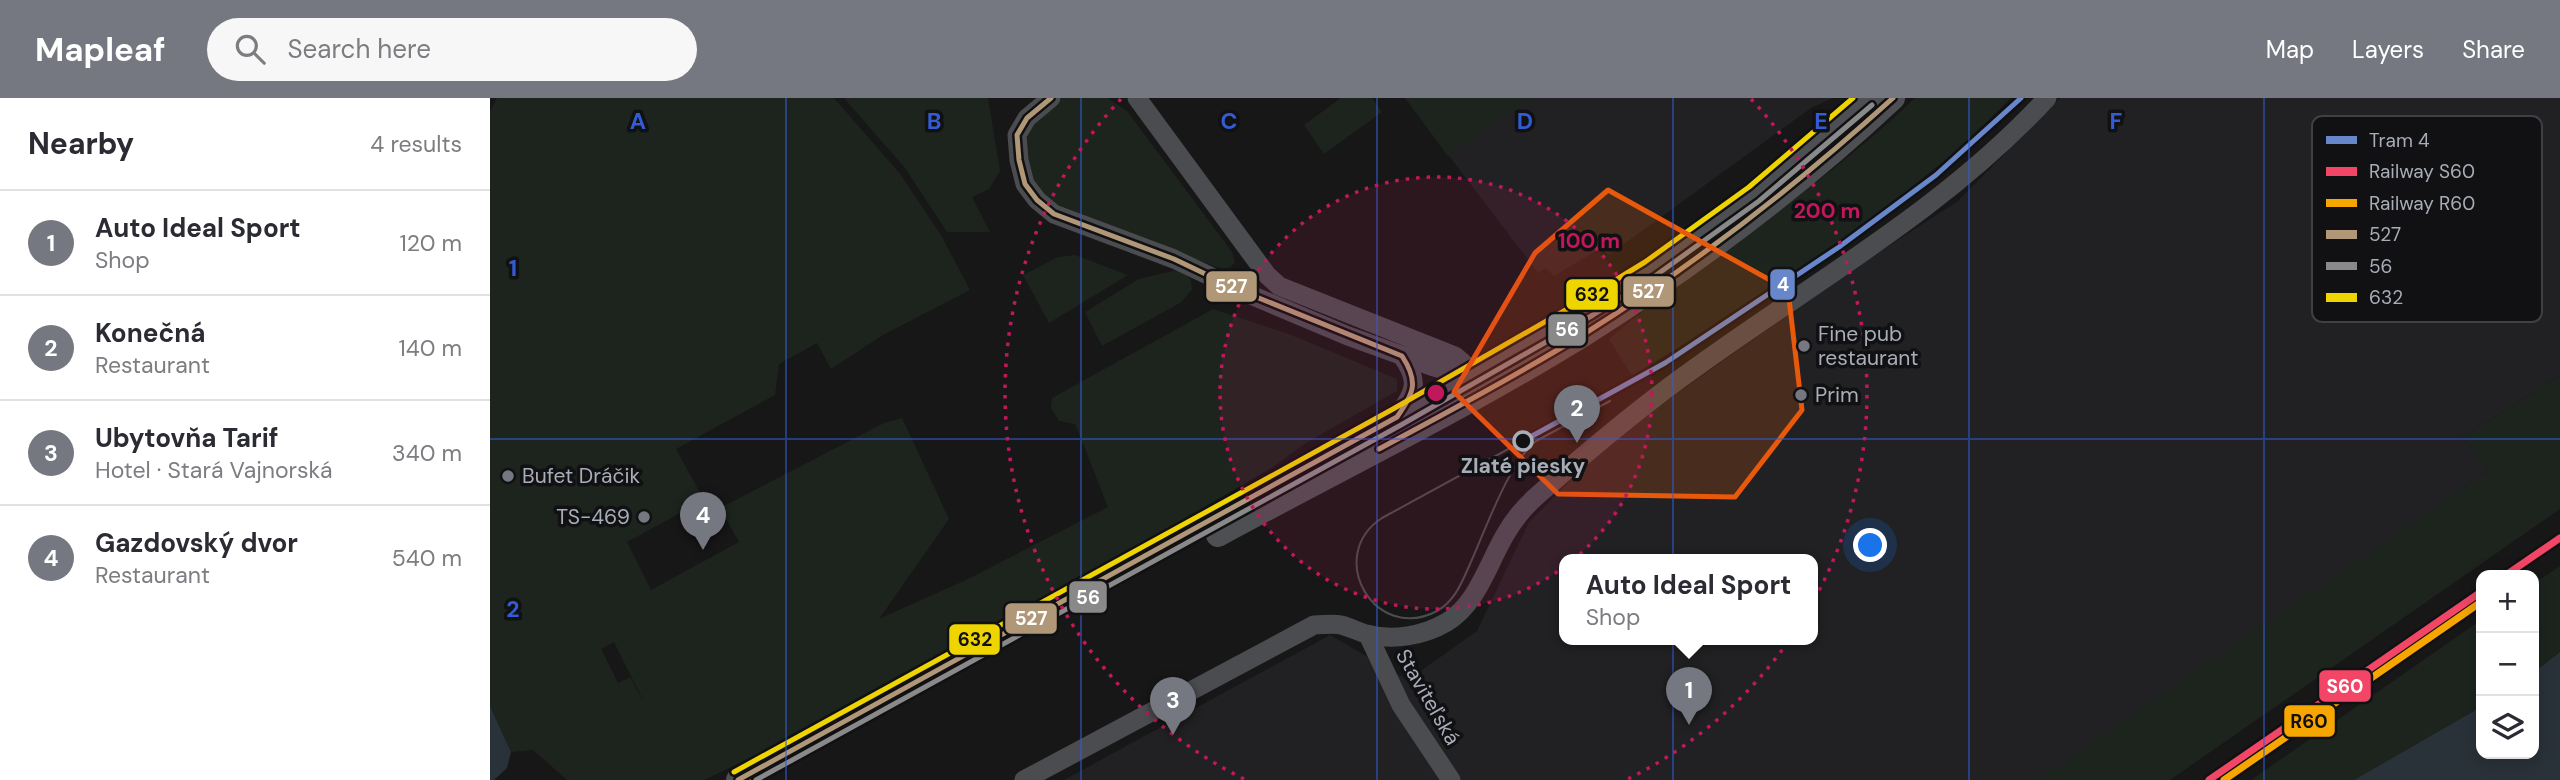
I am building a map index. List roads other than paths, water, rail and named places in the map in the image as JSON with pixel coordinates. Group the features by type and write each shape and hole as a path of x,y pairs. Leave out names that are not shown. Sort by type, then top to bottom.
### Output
{"main road":[{"path":"738,780 1397,417 1588,308 1661,262 1773,179 1866,98"},
{"path":"773,780 1512,377 1592,328 1790,190 1893,98"}],"street":[{"path":"1051,98 1027,118 1017,135 1025,184 1037,200 1054,214 1174,259 1250,295 1402,356 1466,378 1512,377"},
{"path":"1137,98 1267,275 1279,286 1455,356 1463,363 1466,378 1458,392 1428,422"},
{"path":"1024,780 1314,625 1339,624 1368,635 1401,637 1416,635 1451,620 1472,598 1506,532 1522,509 1591,448 1694,369 1902,225 1997,147 2047,98"},
{"path":"1397,417 1410,398 1414,385 1412,370 1402,356"},
{"name":"Staviteľská","path":"1368,635 1401,705 1451,780"}],"tram line":[{"name":"4","path":"1523,441 1665,363 1839,247 1936,175 2021,98"},
{"path":"1523,441 1382,518 1365,534 1357,553 1358,573 1364,591 1377,606 1394,616 1414,618 1443,607 1461,584 1507,480 1526,451 1536,441 1610,401"}],"rail line":[{"name":"S60","path":"2513,570 2560,538"},
{"name":"S60","path":"2209,780 2476,595"},
{"name":"R60","path":"2224,780 2476,605"}],"place":[{"name":"Fine pub restaurant","path":"1804,346"},
{"name":"Prim","path":"1801,395"},
{"name":"Zlaté piesky","path":"1523,441"},
{"name":"Konečná","path":"1577,443"},
{"name":"Bufet Dráčik","path":"508,476"},
{"name":"TS-469","path":"644,517"},
{"name":"Gazdovský dvor","path":"703,550"},
{"name":"Auto Ideal Sport","path":"1689,725"},
{"name":"Ubytovňa Tarif","path":"1173,735"}]}
